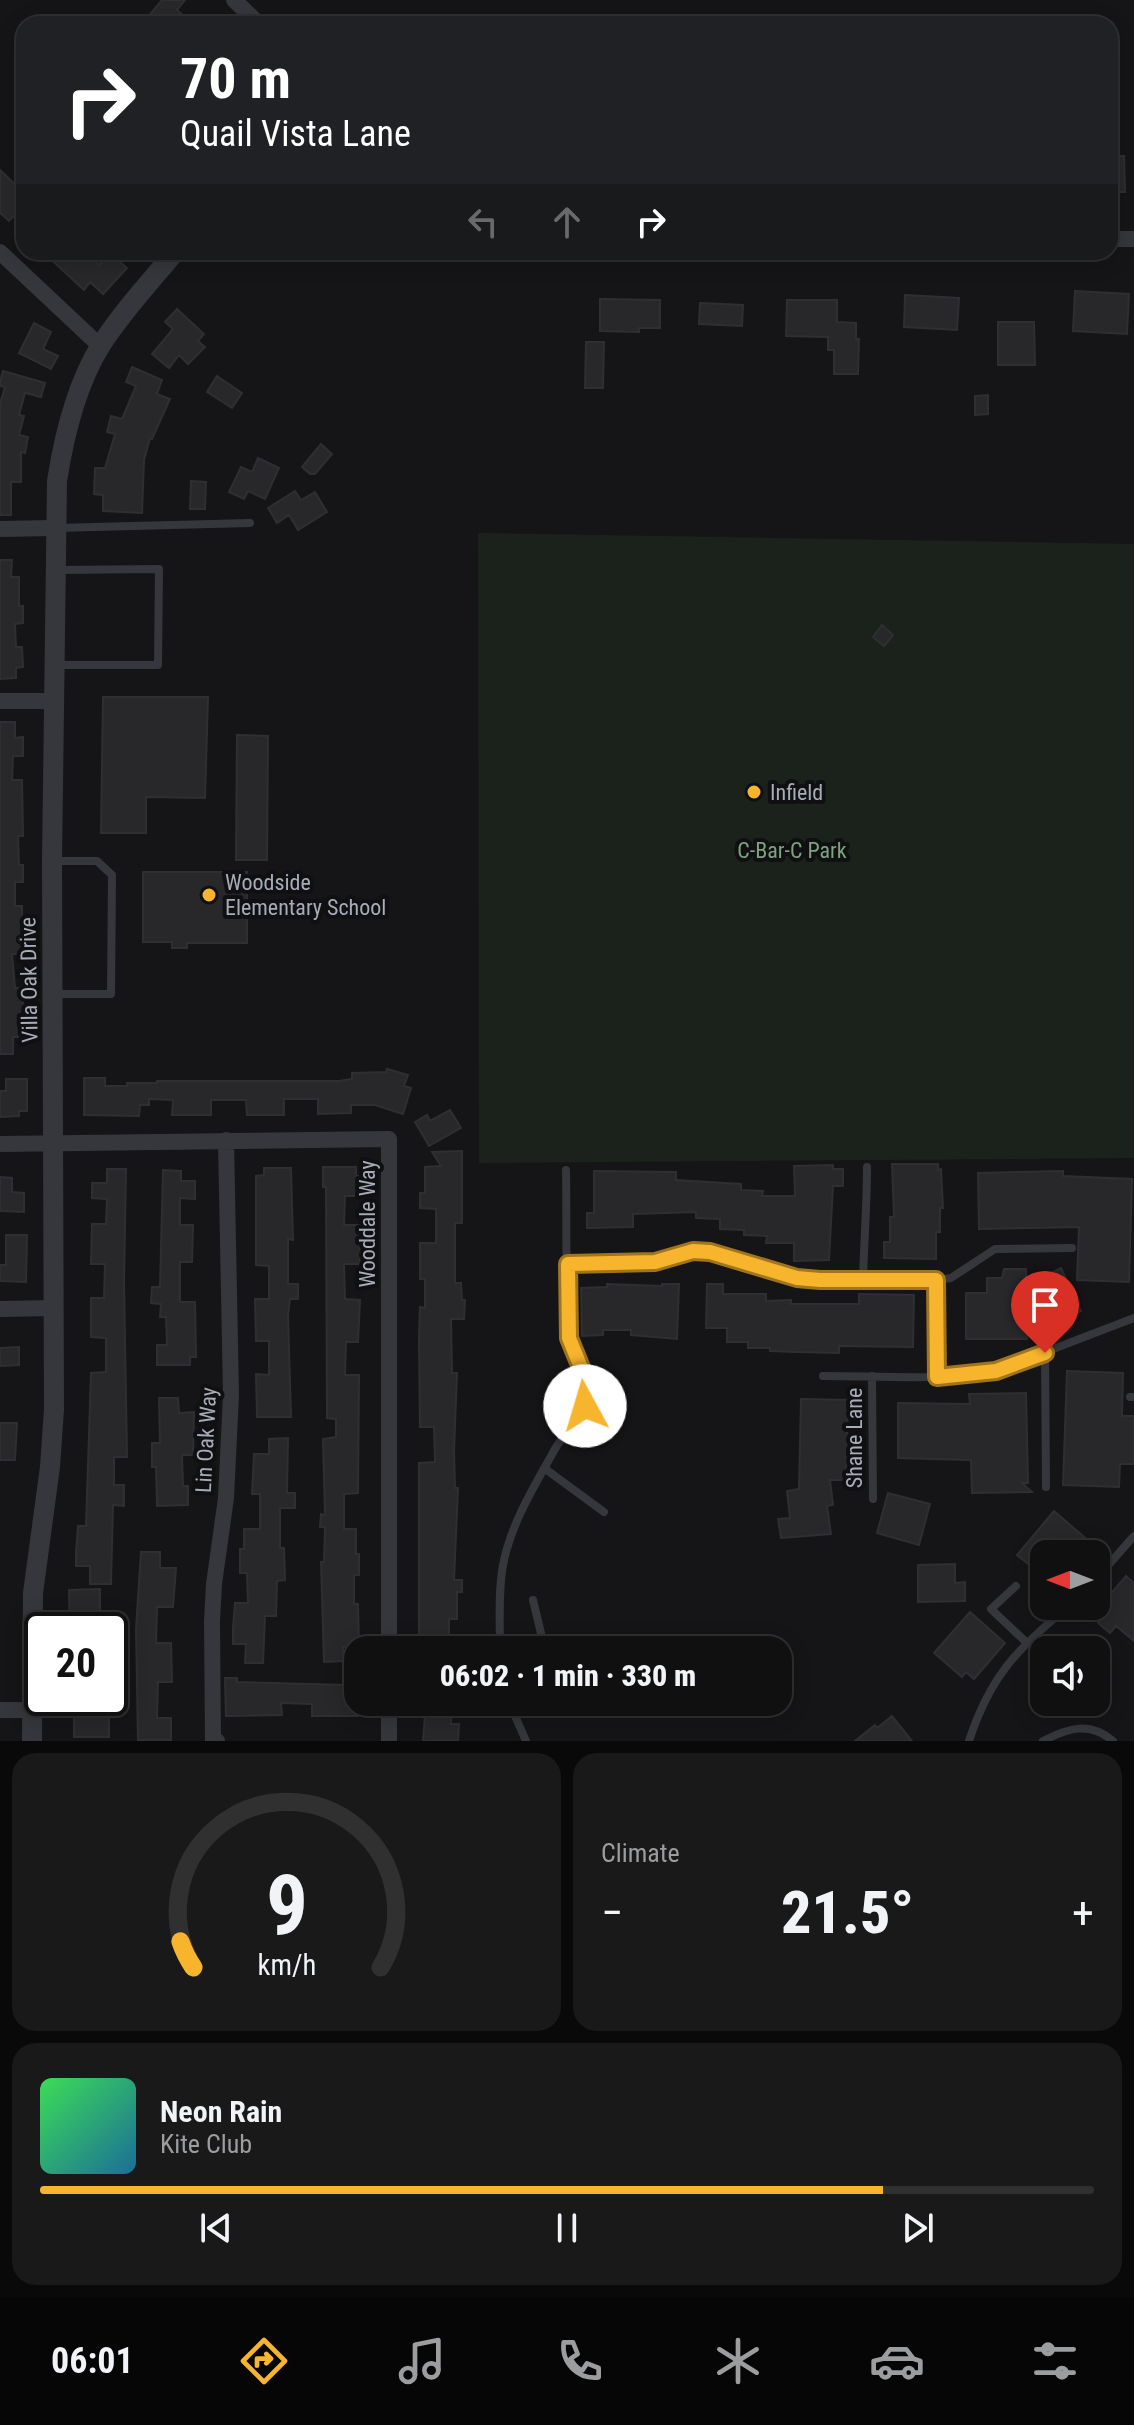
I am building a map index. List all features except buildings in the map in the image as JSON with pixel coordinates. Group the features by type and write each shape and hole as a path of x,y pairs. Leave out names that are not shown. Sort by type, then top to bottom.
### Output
{"street":[{"path":"234,0 251,16"},
{"path":"0,252 100,346"},
{"name":"Villa Oak Drive","path":"33,1612 54,1428 52,861 57,481 63,441 76,401 100,346 169,260"},
{"path":"0,529 55,528"},
{"path":"0,701 55,701"},
{"name":"Wooddale Way","path":"0,1144 389,1139 389,1636"},
{"name":"Lin Oak Way","path":"215,1741 212,1621 226,1498 231,1395 226,1140"},
{"path":"0,1309 54,1308"},
{"path":"0,1710 24,1710"},
{"name":"Villa Oak Drive","path":"32,1716 32,1741"},
{"path":"389,1716 389,1741"}],"lane":[{"path":"55,528 250,523"},
{"path":"55,570 159,569 158,665 55,665"},
{"path":"52,861 97,861 112,875 111,994 54,994"},
{"path":"863,1280 864,1238 868,1222 867,1167"},
{"path":"500,1636 500,1588 509,1541 544,1468 563,1435 581,1415 588,1398 588,1385 569,1338 566,1170"},
{"path":"568,1264 655,1262 693,1251 710,1252 797,1278 936,1280 951,1278 995,1249 1072,1248"},
{"path":"936,1280 937,1377"},
{"path":"823,1376 937,1377 996,1371 1134,1318"},
{"path":"1045,1353 1046,1487"},
{"name":"Shane Lane","path":"872,1376 873,1499"},
{"path":"544,1468 604,1512"},
{"path":"1110,1564 1133,1540"},
{"path":"1016,1586 991,1609 1026,1642"},
{"path":"533,1600 542,1636"},
{"path":"969,1741 987,1695 1003,1669 1026,1642 1052,1620"},
{"path":"515,1716 526,1741"},
{"path":"1043,1741 1064,1730 1079,1727 1095,1729 1113,1741"}],"green space":[{"name":"C-Bar-C Park","path":"478,533 1134,544 1134,1158 479,1163"}],"place":[{"name":"Infield","path":"754,792"},
{"name":"Woodside Elementary School","path":"209,895"}],"route":[{"path":"585,1406 588,1385 569,1338 568,1264 655,1262 693,1251 710,1252 797,1278 936,1280 937,1377 996,1371 1045,1353"}]}
